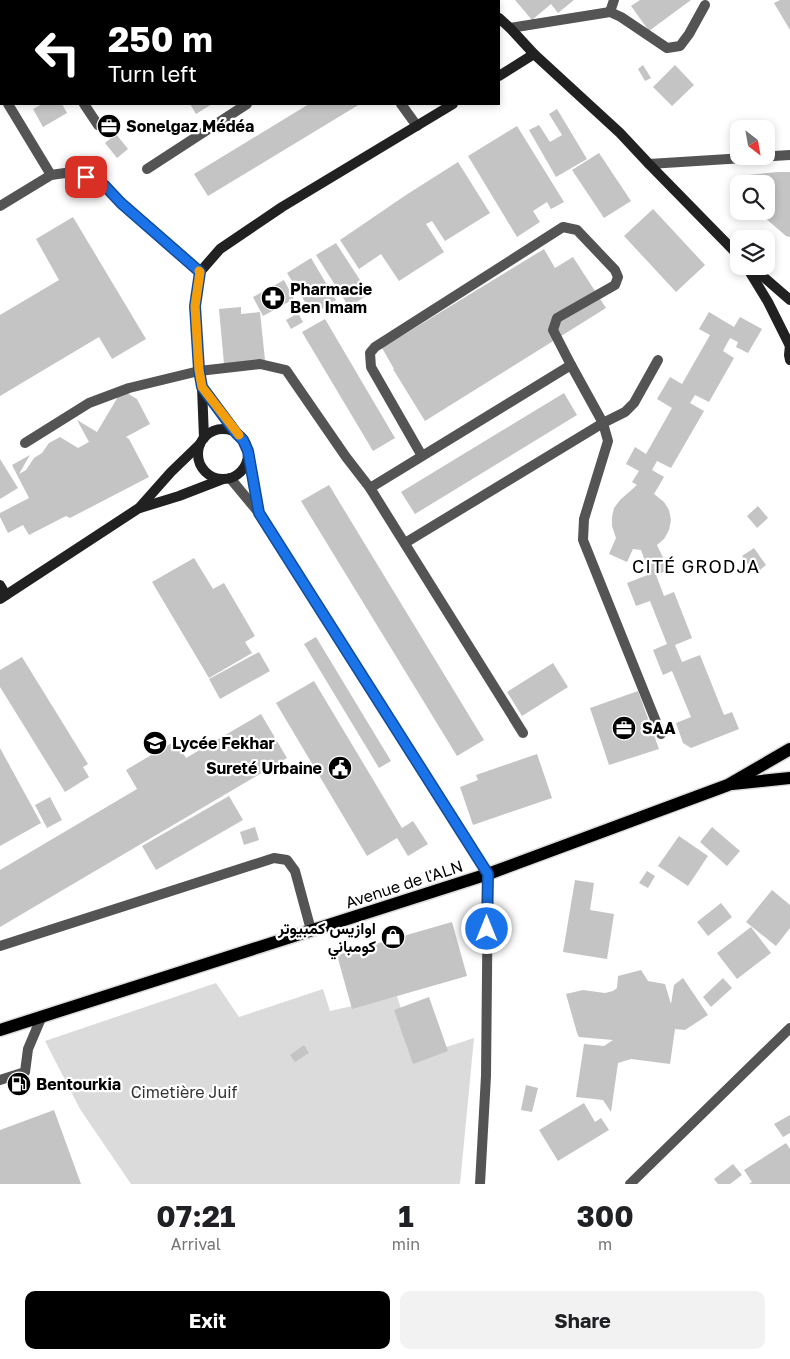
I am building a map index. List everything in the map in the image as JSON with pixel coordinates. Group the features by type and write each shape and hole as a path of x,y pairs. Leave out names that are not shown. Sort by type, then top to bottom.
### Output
{"main road":[{"path":"728,785 790,749"},
{"path":"728,785 790,778"},
{"name":"Avenue de l'ALN","path":"0,1030 488,874 728,785"}],"street":[{"path":"610,12 614,0"},
{"path":"510,28 610,12 621,17 667,48 680,46 705,5"},
{"path":"500,19 534,54 620,133 730,247"},
{"path":"500,75 534,54"},
{"path":"9,105 51,175"},
{"path":"85,105 98,125"},
{"path":"147,169 245,105"},
{"path":"402,105 417,126"},
{"path":"451,105 282,207 220,249 200,272 195,306 199,370 202,387 202,441 197,457 201,468 207,474 215,478 227,479 259,513 488,874 486,1076 480,1184"},
{"path":"649,164 790,155"},
{"path":"0,206 51,175 65,173 86,177 105,186 128,209 200,272"},
{"path":"422,456 371,367 370,354 375,347 563,228 577,230 615,270 618,278 615,285 557,318 553,330 603,423 608,440 584,519 583,540 661,734"},
{"path":"752,275 790,345 790,360"},
{"path":"761,275 790,300"},
{"path":"404,542 603,423 625,412 634,403 658,360"},
{"path":"25,443 89,403 129,388 199,370 260,364 286,370 346,457 370,488 523,733"},
{"path":"370,488 571,365"},
{"path":"202,387 243,440 248,451 259,513"},
{"path":"0,585 3,597 139,508 208,434 220,429 236,433"},
{"path":"139,508 179,496 238,474 244,468 248,451"},
{"path":"0,946 274,858 287,860 295,871 312,930"},
{"path":"0,1080 24,1072 28,1049 42,1016"},
{"path":"630,1184 790,1028"}],"green space":[{"name":"Cimetière Juif","path":"216,983 239,1017 323,989 330,1011 397,996 416,1057 474,1038 460,1184 131,1184 80,1109 45,1041"}],"building":[{"path":"515,0 574,0 558,13 551,4 532,20"},
{"path":"640,0 691,0 649,31 631,6"},
{"path":"780,0 790,0 790,30 774,3"},
{"path":"643,65 651,78 645,81 638,69"},
{"path":"675,65 694,85 672,106 653,87"},
{"path":"40,105 63,105 67,113 43,127 33,109"},
{"path":"191,105 210,105 196,114"},
{"path":"307,105 358,105 208,196 194,174"},
{"path":"557,109 587,159 556,177 529,130 539,125 550,142 562,135 549,114"},
{"path":"517,126 564,202 551,209 547,202 533,211 540,222 517,237 468,156"},
{"path":"116,134 128,149 117,158 105,143"},
{"path":"599,153 631,201 604,218 572,170"},
{"path":"458,162 490,213 445,241 432,221 426,224 444,252 399,281 381,254 359,269 340,240"},
{"path":"790,172 790,237 786,236 767,220 775,220 775,175 748,175"},
{"path":"653,209 705,265 676,292 624,236"},
{"path":"73,217 146,339 112,359 99,337 0,396 0,315 59,280 36,239"},
{"path":"336,243 369,294 349,307 316,255"},
{"path":"544,249 555,268 573,257 606,308 425,421 382,348"},
{"path":"311,258 336,300 313,315 287,273"},
{"name":"Pharmacie Ben Imam","path":"284,280 294,299 263,316 253,297"},
{"path":"241,307 241,314 260,312 265,360 224,364 219,309"},
{"path":"709,312 734,327 740,317 762,329 748,353 736,347 738,342 730,338 723,351 734,358 709,402 695,395 690,403 704,411 671,468 657,461 652,470 664,477 654,494 664,502 669,510 671,520 669,530 664,539 657,545 669,570 656,575 664,596 674,592 692,638 675,645 682,662 700,655 724,715 732,712 739,729 691,748 683,743 676,723 691,717 672,671 663,675 653,650 667,644 650,601 636,606 627,583 650,574 641,550 633,549 627,562 609,554 616,538 612,526 614,508 637,485 632,482 639,471 626,464 635,447 646,454 672,408 657,399 670,377 682,384 710,335 699,329"},
{"path":"298,313 303,322 291,329 286,320"},
{"path":"325,319 395,438 373,451 302,332"},
{"path":"122,390 137,399 150,424 126,437 129,439 149,477 70,518 66,516 29,535 23,525 8,533 0,513 29,498 12,465 30,455 19,474 26,470 34,458 42,453 49,443 60,437 78,448 89,442 77,420 97,432"},
{"path":"564,393 577,415 415,514 401,492"},
{"path":"0,459 18,488 0,499"},
{"path":"329,485 484,740 457,756 301,501"},
{"path":"758,506 768,518 757,528 747,516"},
{"path":"754,548 766,565 755,574 742,556"},
{"path":"194,558 213,589 224,583 255,636 245,642 252,653 209,678 152,582"},
{"path":"316,637 391,761 379,768 304,644"},
{"path":"259,652 270,671 220,699 209,679"},
{"path":"22,657 88,764 83,767 89,777 65,792 0,687 0,670"},
{"path":"553,663 568,687 522,716 507,692"},
{"name":"Sureté Urbaine","path":"314,681 402,828 413,821 428,844 408,856 397,838 367,856 276,703"},
{"name":"SAA","path":"638,691 659,749 609,765 590,708"},
{"path":"261,714 287,758 0,927 0,870 137,789 126,770 175,741 186,758"},
{"path":"0,748 41,823 0,846"},
{"path":"537,754 552,798 473,825 460,787 478,780 476,775"},
{"path":"229,796 243,820 156,870 142,846"},
{"path":"50,797 62,820 47,828 35,805"},
{"path":"255,827 259,840 244,845 240,832"},
{"path":"712,827 740,851 727,866 700,842"},
{"path":"679,836 708,856 688,886 658,866"},
{"path":"647,871 655,876 648,888 639,883"},
{"path":"575,880 594,883 590,910 614,914 607,959 563,952"},
{"path":"772,890 790,905 790,928 776,946 746,922"},
{"path":"721,903 732,917 708,936 697,922"},
{"path":"452,922 467,976 352,1009 337,955"},
{"path":"751,927 771,953 737,979 717,953"},
{"path":"641,970 648,981 665,984 671,1004 674,985 683,978 708,1015 685,1030 675,1029 670,1064 631,1059 618,1063 611,1112 603,1100 576,1097 584,1044 604,1046 613,1040 579,1037 566,994 583,990 605,993 613,991 617,988 618,976"},
{"path":"723,978 732,988 711,1007 703,997"},
{"path":"429,997 448,1051 413,1064 394,1010"},
{"path":"304,1045 309,1053 295,1062 290,1055"},
{"path":"526,1085 538,1088 532,1112 521,1110"},
{"path":"584,1103 595,1122 601,1118 609,1130 558,1161 539,1130"},
{"path":"54,1110 81,1184 0,1184 0,1130"},
{"path":"790,1115 790,1133 783,1137 774,1124"},
{"path":"786,1143 790,1149 790,1184 749,1184 752,1182 744,1170"},
{"path":"733,1164 742,1175 730,1184 718,1184 714,1179"}],"slow traffic":[{"path":"199,271 195,306 199,370 202,387 239,435"}],"place":[{"name":"Sonelgaz Médéa","path":"109,126"},
{"name":"Pharmacie Ben Imam","path":"273,298"},
{"name":"SAA","path":"624,728"},
{"name":"Lycée Fekhar","path":"155,743"},
{"name":"Sureté Urbaine","path":"340,768"},
{"name":"اوازيس كمبيوتر كومباني","path":"393,937"},
{"name":"Bentourkia","path":"19,1084"}],"district":[{"name":"CITÉ GRODJA","path":"696,567"}],"route":[{"path":"86,177 105,186 121,203 200,272 195,306 199,370 202,387 243,440 248,451 259,513 488,874 487,929"}]}
